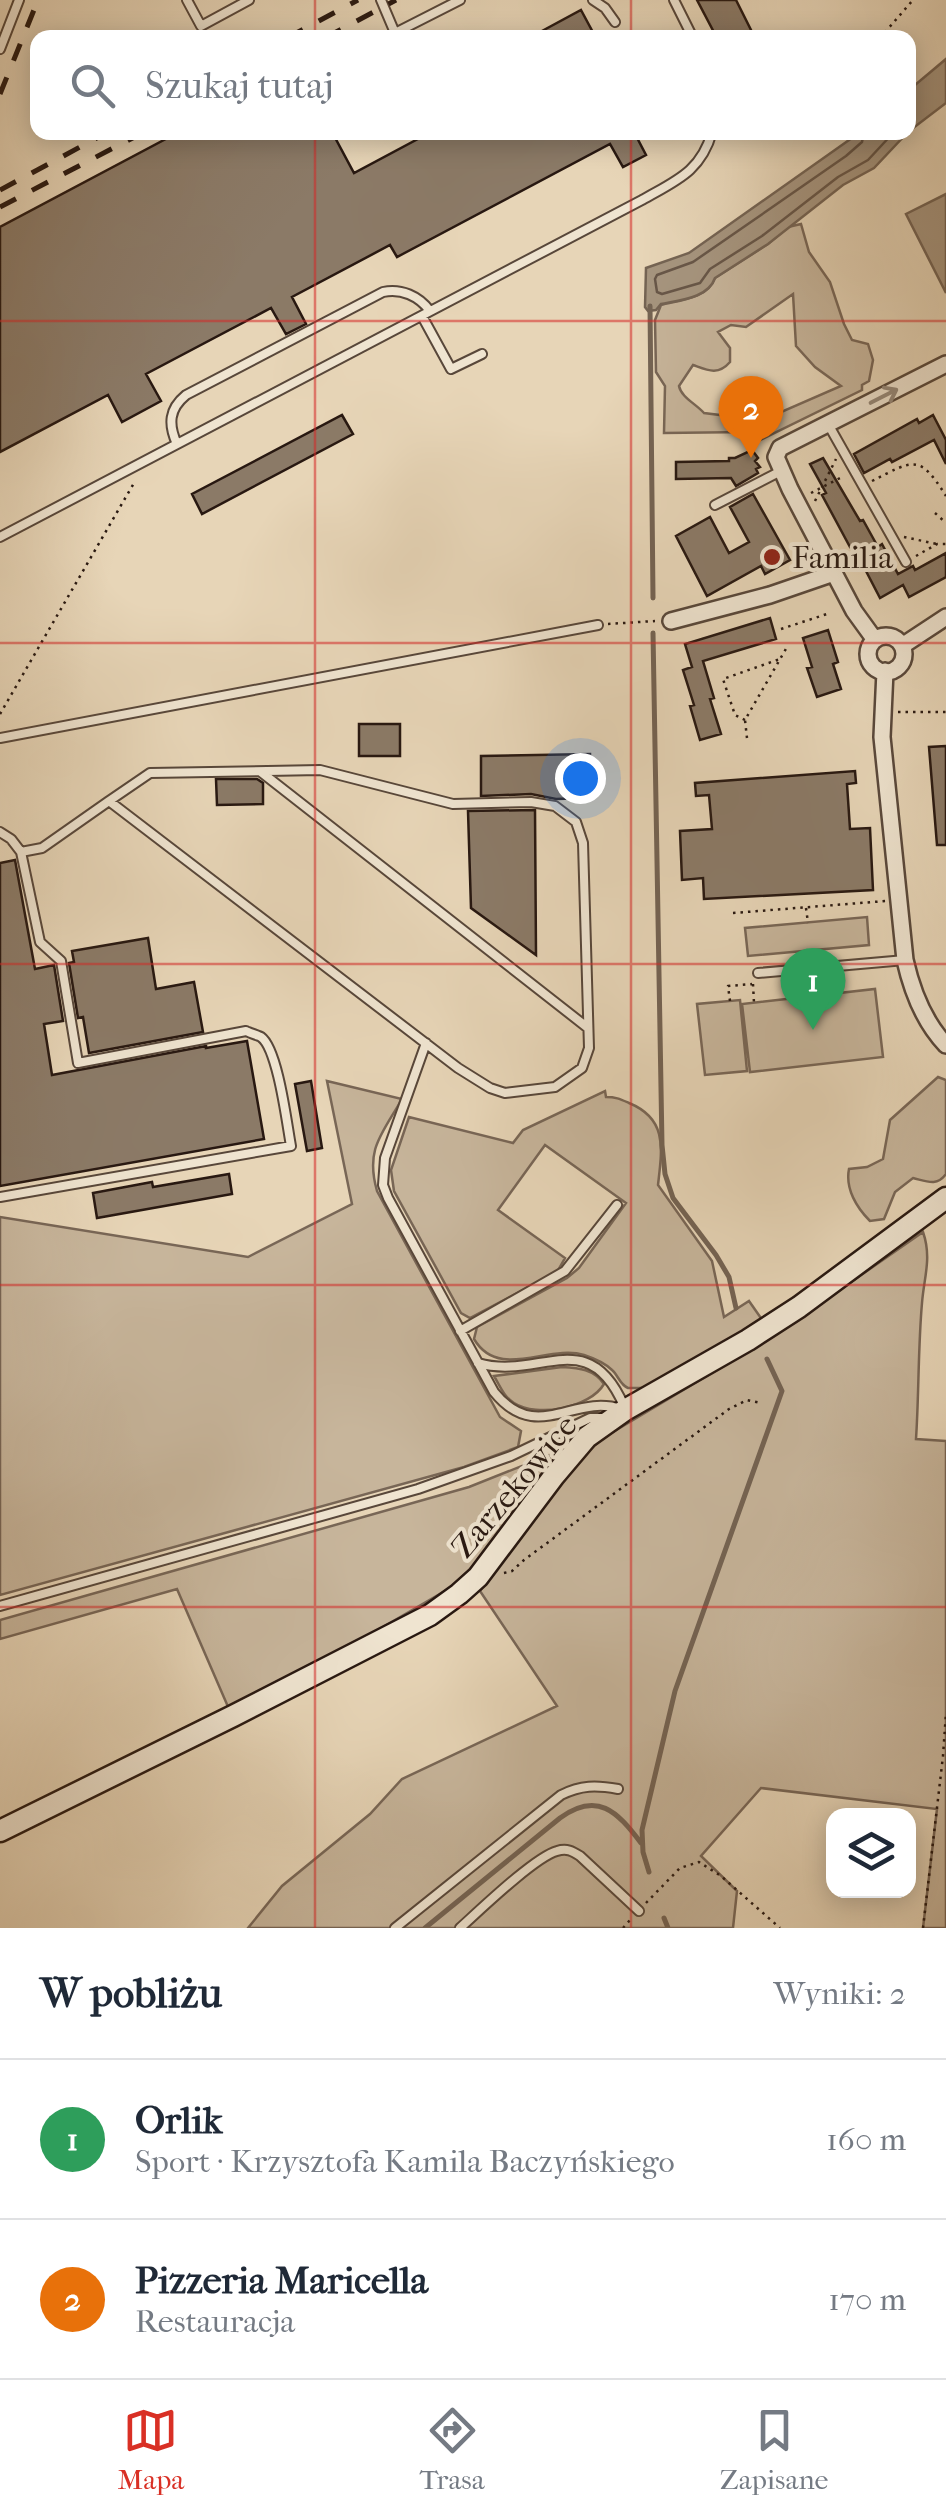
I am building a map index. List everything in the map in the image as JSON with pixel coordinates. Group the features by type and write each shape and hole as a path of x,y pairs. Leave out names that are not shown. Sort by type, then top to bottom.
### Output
{"street":[{"path":"874,640 834,574 776,457 780,448 946,364"},
{"path":"671,621 834,574"},
{"path":"902,646 946,617"},
{"path":"887,636 902,646 898,667 885,672 873,666 869,648 874,640 887,636"},
{"path":"885,672 882,743 905,960 924,1016 946,1045"},
{"name":"Zarzekowice","path":"0,1831 430,1615 478,1577 588,1437 626,1410 799,1308 946,1198"}],"lane":[{"path":"0,49 19,0"},
{"path":"187,0 201,26 249,0"},
{"path":"381,0 395,30"},
{"path":"402,30 460,0"},
{"path":"593,0 616,22"},
{"path":"674,0 689,30"},
{"path":"0,537 642,200 688,173 702,159 709,140"},
{"path":"177,444 171,418 186,395 382,292 402,291 424,304 451,369 482,354"},
{"path":"828,424 906,562"},
{"path":"715,505 780,467"},
{"path":"0,738 598,624"},
{"path":"21,852 42,848 150,772 320,770 454,804 532,802 555,806 576,822 583,843 589,1048 582,1068 555,1086 504,1093 490,1088 110,801"},
{"path":"259,771 588,1028"},
{"path":"0,832 12,839 21,852 40,942 60,961 78,1063 246,1032 261,1036 269,1046 278,1074 291,1146 0,1198"},
{"path":"758,973 905,960"},
{"path":"426,1043 385,1158 383,1185 388,1198 504,1405 532,1416 551,1416 598,1404 626,1410"},
{"path":"460,1330 565,1271 618,1205"},
{"path":"478,1362 501,1368 586,1362 602,1370 626,1410"},
{"path":"0,1606 418,1488 511,1456 590,1418 605,1418 626,1410"},
{"path":"395,1928 561,1795 574,1788 596,1785 618,1789"},
{"path":"460,1928 541,1859 561,1850 571,1850 580,1856 640,1910"}],"path":[{"path":"887,30 914,0"},
{"path":"811,510 842,448"},
{"path":"862,485 916,464 932,474 946,496"},
{"path":"804,497 854,470"},
{"path":"0,714 134,483"},
{"path":"935,513 946,523"},
{"path":"889,533 946,544"},
{"path":"906,562 937,544"},
{"path":"781,629 830,613"},
{"path":"598,624 671,621"},
{"path":"748,738 745,720 787,646"},
{"path":"745,720 735,715 724,679 780,659"},
{"path":"891,712 946,712"},
{"path":"733,914 892,901"},
{"path":"806,906 808,923"},
{"path":"730,1001 728,986 759,983 758,973"},
{"path":"752,984 754,1003"},
{"path":"478,1577 512,1571 729,1409 747,1400 761,1403"},
{"path":"923,1928 946,1712"},
{"path":"623,1928 680,1868 700,1862 780,1928"}],"shaded area":[{"path":"801,224 809,252 830,282 852,340 868,344 873,360 869,381 862,385 862,390 754,443 748,432 664,433 665,386 656,372 655,320 661,305 700,294 715,278 788,227","holes":["793,294 796,346 815,367 841,386 756,423 704,413 680,390 693,365 717,370 730,362 730,348 718,332 731,325 746,327"]},
{"path":"867,917 869,945 748,956 745,928"},
{"path":"875,989 883,1057 750,1072 742,1004"},
{"path":"740,1000 747,1071 705,1075 697,1004"},
{"path":"938,1077 946,1080 946,1174 935,1182 913,1178 895,1192 884,1219 870,1221 853,1198 849,1169 867,1167 883,1159 890,1120"},
{"path":"327,1081 402,1099 374,1153 377,1191 500,1417 521,1431 518,1447 464,1467 0,1595 0,1217 248,1257 352,1204"},
{"path":"605,1091 606,1097 642,1110 656,1126 661,1147 658,1185 712,1261 724,1317 749,1301 763,1321 643,1388 625,1387 609,1368 584,1355 510,1360 484,1351 474,1339 477,1327 579,1268 626,1203 545,1145 498,1210 565,1258 557,1272 470,1318 461,1313 394,1191 391,1170 409,1117 513,1143 523,1130"},
{"path":"923,1232 927,1259 916,1439 946,1441 946,1928 923,1928 937,1809 761,1788 701,1856 737,1891 733,1928 248,1928 282,1886 370,1814 402,1779 557,1706 480,1591 571,1466 603,1438 772,1337"},
{"path":"562,1367 591,1372 604,1384 575,1405 536,1410 511,1401 494,1376"},
{"path":"552,1454 543,1475 479,1561 450,1588 340,1652 229,1709 177,1589 0,1639 0,1620 469,1487"}],"water":[{"path":"946,59 946,103 916,126 916,84"},
{"path":"849,140 900,140 874,168 843,185 768,244 715,278 706,290 648,311 646,268 689,253"},
{"path":"946,194 946,293 906,214"}],"building":[{"path":"697,0 736,0 751,30 713,30"},
{"path":"581,10 592,30 544,30"},
{"path":"164,140 336,140 354,173 416,140 638,140 646,155 623,167 610,144 397,257 390,245 292,297 306,324 286,334 271,308 146,374 161,401 122,422 108,395 0,452 0,227"},
{"path":"342,415 353,434 202,514 192,494"},
{"path":"933,415 946,440 946,464 934,440 864,473 854,454 917,419 919,423"},
{"path":"752,450 758,458 758,473 736,486 731,478 676,479 676,462 729,461"},
{"path":"823,458 860,521 863,520 878,547 882,544 898,574 913,566 915,570 946,553 946,577 909,597 903,585 880,598 822,495 826,493 810,464"},
{"path":"753,494 790,560 765,574 761,566 707,596 676,536 710,517 729,553 749,542 730,507"},
{"path":"770,618 776,639 703,661 721,734 700,740 683,670 692,667 685,644"},
{"path":"828,630 841,689 817,697 807,668 812,667 803,638"},
{"path":"359,724 400,724 400,756 359,756"},
{"path":"946,746 946,845 937,845 929,747"},
{"path":"590,754 590,798 481,796 481,756"},
{"path":"855,771 856,783 847,784 850,829 870,828 873,890 704,899 703,878 682,880 680,831 712,829 709,795 696,796 695,783"},
{"path":"216,779 257,779 263,783 263,804 217,805"},
{"path":"535,810 536,955 471,908 468,811"},
{"path":"15,860 35,969 54,965 63,1021 44,1024 52,1075 247,1041 264,1139 0,1186 0,863"},
{"path":"148,938 156,989 194,982 203,1032 89,1053 83,1017 78,1018 69,963 74,962 72,951"},
{"path":"311,1081 322,1148 307,1151 295,1084"},
{"path":"229,1174 232,1194 97,1218 93,1193"}],"waterway":[{"path":"650,306 653,598"},
{"path":"653,633 665,1174 673,1198 729,1277 736,1308"},
{"path":"649,1872 642,1830 675,1691 782,1391 767,1359"},
{"path":"425,1928 573,1810 585,1806 605,1808 641,1843"},
{"path":"664,1918 668,1928"}],"railway":[{"path":"0,94 38,0"},
{"path":"302,30 358,0"},
{"path":"340,30 396,0"},
{"path":"0,190 93,140"},
{"path":"0,207 129,140"}],"place":[{"name":"Pizzeria Maricella","path":"751,458"},
{"name":"Familia","path":"772,557"},
{"name":"Orlik","path":"813,1030"}]}
